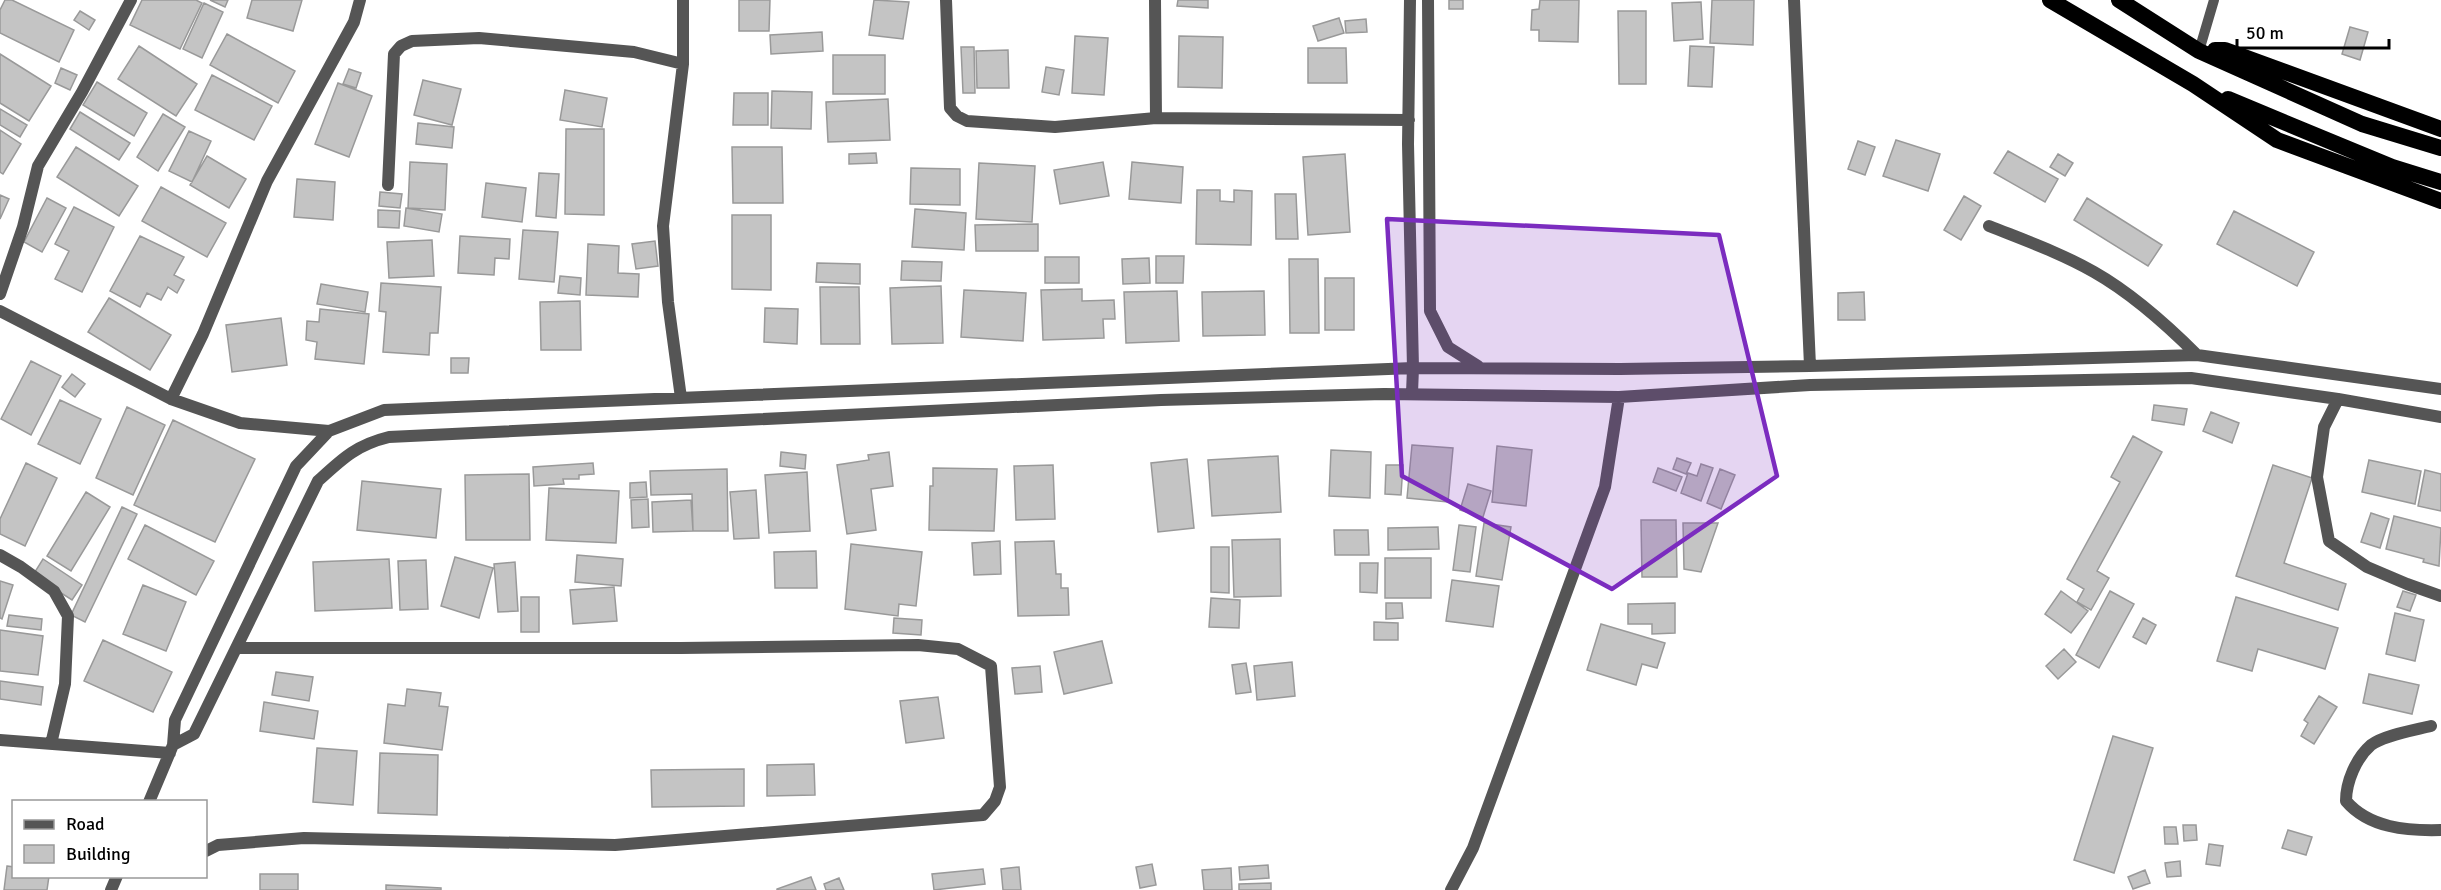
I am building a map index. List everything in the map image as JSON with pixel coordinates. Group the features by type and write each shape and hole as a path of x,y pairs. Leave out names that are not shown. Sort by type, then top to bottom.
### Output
{"highway":[{"path":"2050,0 2193,84 2277,140 2441,201"},
{"path":"2127,2 2199,51 2362,124 2441,148"},
{"path":"2199,51 2225,50 2441,129"},
{"path":"2193,84 2392,167 2441,182"}],"street":[{"path":"0,294 23,227 38,166 82,92 131,0"},
{"path":"171,399 203,334 267,181 354,22 360,0"},
{"path":"681,398 668,302 663,226 683,64 683,0"},
{"path":"946,0 950,108 957,116 967,121 1055,127 1156,118 1409,120"},
{"path":"1155,0 1156,118"},
{"path":"1410,0 1412,393"},
{"path":"1428,0 1430,311 1448,347 1478,366"},
{"path":"1794,0 1809,366"},
{"path":"388,185 394,54 401,45 412,42 479,38 634,52 683,64"},
{"path":"1989,226 2094,272 2165,323 2197,355"},
{"path":"0,311 171,399 240,423 329,431"},
{"path":"149,800 172,749 175,720 296,466 329,431 384,410 1478,366 1620,369 2197,355 2441,388"},
{"path":"0,740 172,749 194,734 318,481 348,453 368,442 389,437 1161,400 1412,393 1619,397 1810,385 2191,378 2338,399 2441,417"},
{"path":"1451,890 1473,848 1605,487 1619,397"},
{"path":"2338,399 2324,427 2316,477 2329,541 2367,567 2441,596"},
{"path":"0,555 54,591 68,616 65,684 51,744"},
{"path":"207,850 218,844 304,838 615,845 983,815 995,801 1000,787 991,666 958,649 918,645 681,648 238,648"},
{"path":"2431,726 2372,745 2357,765 2346,787 2346,801 2356,812 2382,825 2424,831 2441,830"}],"lane":[{"path":"2199,51 2214,0"}],"highlighted area":[{"path":"1387,219 1719,235 1777,476 1612,589 1402,476"}],"building":[{"path":"5,0 12,0 74,30 59,62 0,33 0,10"},
{"path":"142,0 196,0 202,3 180,49 130,25"},
{"path":"210,0 228,0 225,7"},
{"path":"252,0 302,0 293,31 247,18"},
{"path":"739,0 770,0 769,31 739,31"},
{"path":"874,0 909,2 903,39 869,35"},
{"path":"1178,0 1208,0 1208,8 1177,6"},
{"path":"1449,0 1463,0 1463,9 1449,9"},
{"path":"1540,0 1579,0 1578,42 1539,41 1539,30 1531,30 1532,10 1539,9"},
{"path":"1712,0 1754,0 1753,45 1710,43"},
{"path":"1701,2 1703,39 1674,41 1672,3"},
{"path":"204,3 223,12 202,58 183,49"},
{"path":"80,11 95,20 89,30 74,20"},
{"path":"1618,11 1646,11 1646,84 1619,84"},
{"path":"1339,18 1344,33 1318,41 1313,26"},
{"path":"1366,19 1367,32 1346,33 1345,21"},
{"path":"2350,27 2368,32 2360,60 2342,54"},
{"path":"822,32 823,51 771,54 770,35"},
{"path":"227,34 295,71 278,103 210,65"},
{"path":"1075,36 1108,38 1104,95 1072,93"},
{"path":"1179,36 1223,37 1222,88 1178,87"},
{"path":"139,46 197,84 176,116 118,79"},
{"path":"1690,46 1714,47 1712,87 1688,86"},
{"path":"961,47 974,47 975,93 963,93"},
{"path":"1308,48 1346,48 1347,83 1308,83"},
{"path":"1008,50 1009,88 977,88 976,51"},
{"path":"0,54 51,86 29,121 0,103"},
{"path":"833,55 885,55 885,94 833,94"},
{"path":"1046,67 1064,70 1059,95 1042,92"},
{"path":"61,68 77,75 70,90 55,83"},
{"path":"349,69 361,73 356,88 343,84"},
{"path":"212,75 272,106 254,140 195,110"},
{"path":"423,80 461,89 452,125 414,115"},
{"path":"97,82 147,113 134,136 83,105"},
{"path":"338,83 372,96 349,157 315,144"},
{"path":"565,90 607,98 602,127 560,120"},
{"path":"772,91 812,92 811,129 771,128"},
{"path":"734,93 768,93 768,125 733,125"},
{"path":"888,99 890,140 828,142 826,102"},
{"path":"0,109 27,125 20,137 0,125"},
{"path":"80,112 130,143 119,160 70,129"},
{"path":"163,114 185,127 158,171 137,157"},
{"path":"418,123 454,127 452,148 416,144"},
{"path":"566,129 604,129 604,215 565,214"},
{"path":"0,130 21,144 3,174 0,172"},
{"path":"189,131 211,141 192,182 169,171"},
{"path":"1896,140 1940,154 1928,191 1883,176"},
{"path":"1858,141 1875,147 1865,175 1848,169"},
{"path":"76,147 138,186 119,216 57,177"},
{"path":"732,147 782,147 783,203 733,203"},
{"path":"2008,151 2058,179 2045,202 1994,173"},
{"path":"876,153 877,163 849,164 849,154"},
{"path":"1345,154 1350,232 1308,235 1303,157"},
{"path":"2058,154 2073,163 2065,176 2050,167"},
{"path":"207,156 246,179 229,208 190,185"},
{"path":"410,162 447,164 445,210 408,208"},
{"path":"1103,162 1109,196 1060,204 1054,170"},
{"path":"1132,162 1183,167 1181,203 1129,199"},
{"path":"979,163 1035,166 1032,222 976,219"},
{"path":"911,168 960,169 960,205 910,204"},
{"path":"539,173 559,174 556,218 536,216"},
{"path":"297,179 335,182 333,220 294,217"},
{"path":"486,183 526,188 522,222 482,217"},
{"path":"161,187 226,223 207,257 142,221"},
{"path":"1197,190 1220,190 1220,201 1234,202 1234,190 1252,191 1251,245 1196,244"},
{"path":"380,192 402,194 400,208 379,206"},
{"path":"1275,194 1296,194 1298,239 1276,239"},
{"path":"0,195 9,199 0,219"},
{"path":"1964,196 1981,206 1961,240 1944,230"},
{"path":"47,198 66,208 42,252 24,242"},
{"path":"2087,198 2162,245 2148,266 2074,220"},
{"path":"74,207 114,227 82,292 55,279 69,251 55,244"},
{"path":"406,208 442,214 439,232 404,226"},
{"path":"915,209 966,213 964,250 912,247"},
{"path":"378,210 400,211 399,228 378,227"},
{"path":"2234,211 2314,252 2297,286 2217,244"},
{"path":"732,215 771,215 771,290 732,289"},
{"path":"1038,224 1038,251 976,251 975,225"},
{"path":"523,230 558,232 554,282 519,279"},
{"path":"140,236 184,257 174,275 184,280 177,293 168,287 161,300 147,293 140,307 110,291"},
{"path":"460,236 510,239 509,259 495,258 494,275 458,273"},
{"path":"432,240 434,276 389,278 387,242"},
{"path":"655,241 658,266 636,269 632,244"},
{"path":"588,244 619,246 618,273 639,274 638,297 586,295"},
{"path":"1156,256 1184,256 1183,283 1156,283"},
{"path":"1045,257 1079,257 1079,283 1045,283"},
{"path":"1149,258 1150,283 1123,284 1122,259"},
{"path":"1289,259 1318,259 1319,333 1290,333"},
{"path":"902,261 942,262 941,281 901,280"},
{"path":"817,263 860,264 860,284 816,282"},
{"path":"560,276 581,278 580,295 558,293"},
{"path":"1325,278 1354,278 1354,330 1325,330"},
{"path":"381,283 441,287 438,333 430,333 429,355 383,352 386,312 379,311"},
{"path":"321,284 368,292 365,312 317,304"},
{"path":"941,286 943,343 892,344 890,288"},
{"path":"820,287 859,287 860,344 821,344"},
{"path":"1082,289 1082,301 1114,300 1115,319 1103,319 1104,338 1043,340 1041,290"},
{"path":"964,290 1026,293 1023,341 961,337"},
{"path":"1177,291 1179,341 1126,343 1124,292"},
{"path":"1264,291 1265,335 1203,336 1202,292"},
{"path":"1864,292 1865,320 1838,320 1838,293"},
{"path":"109,298 171,335 150,370 88,332"},
{"path":"580,301 581,350 541,350 540,302"},
{"path":"765,308 798,309 797,344 764,342"},
{"path":"320,309 369,314 364,364 315,359 317,342 306,340 307,321 319,322"},
{"path":"281,318 287,365 232,372 226,325"},
{"path":"451,358 469,358 468,373 451,373"},
{"path":"31,361 61,376 31,435 1,419"},
{"path":"72,374 85,384 75,397 62,387"},
{"path":"60,400 101,419 80,464 38,444"},
{"path":"2154,405 2187,409 2184,425 2152,420"},
{"path":"127,407 165,425 133,495 96,478"},
{"path":"2211,412 2239,423 2232,443 2203,431"},
{"path":"173,420 255,459 215,542 134,505"},
{"path":"2133,436 2162,452 2097,571 2109,578 2091,610 2077,602 2084,589 2067,579 2120,482 2111,477"},
{"path":"1412,445 1453,448 1448,502 1407,498"},
{"path":"1497,446 1532,450 1526,506 1492,502"},
{"path":"1331,450 1371,452 1370,498 1329,496"},
{"path":"781,452 806,455 805,469 780,466"},
{"path":"889,452 893,486 871,489 876,530 847,534 837,465 869,460 868,455"},
{"path":"1278,456 1281,512 1212,516 1208,460"},
{"path":"1677,458 1691,463 1686,474 1673,469"},
{"path":"1187,459 1194,528 1158,532 1151,463"},
{"path":"2369,460 2421,471 2415,504 2362,492"},
{"path":"26,463 57,478 25,546 0,534 0,519"},
{"path":"593,463 594,474 579,475 579,479 563,479 564,484 534,486 533,467"},
{"path":"1701,464 1713,468 1701,501 1681,493 1688,473 1697,476"},
{"path":"1053,465 1055,519 1016,520 1014,466"},
{"path":"1386,465 1403,465 1401,495 1385,494"},
{"path":"2273,465 2312,478 2284,563 2346,584 2338,610 2236,576"},
{"path":"933,468 997,469 994,531 929,530 930,486 933,486"},
{"path":"1658,468 1682,477 1676,491 1653,482"},
{"path":"727,469 728,531 693,531 692,494 651,495 650,471"},
{"path":"1720,469 1735,475 1721,509 1707,503"},
{"path":"2425,470 2441,474 2441,511 2418,506"},
{"path":"807,472 810,531 769,533 765,475"},
{"path":"529,474 530,540 466,540 465,475"},
{"path":"362,481 441,489 436,538 357,530"},
{"path":"646,482 647,497 630,498 630,483"},
{"path":"1468,484 1491,491 1483,517 1460,510"},
{"path":"549,488 619,491 616,543 546,540"},
{"path":"756,490 759,538 734,539 730,492"},
{"path":"86,492 110,507 71,571 47,556"},
{"path":"648,499 649,527 632,528 631,500"},
{"path":"691,500 693,531 653,532 652,502"},
{"path":"122,507 137,514 85,622 71,615"},
{"path":"2371,513 2389,519 2380,548 2361,542"},
{"path":"2394,516 2441,528 2439,566 2423,562 2424,559 2386,549"},
{"path":"1641,520 1676,520 1677,577 1642,577"},
{"path":"1484,523 1511,527 1502,580 1476,576"},
{"path":"1683,523 1718,523 1701,572 1684,569"},
{"path":"145,525 214,561 196,595 128,559"},
{"path":"1459,525 1476,527 1470,572 1453,570"},
{"path":"1438,527 1439,549 1388,550 1388,528"},
{"path":"1334,530 1368,530 1369,555 1335,555"},
{"path":"1280,539 1281,596 1234,597 1232,540"},
{"path":"1000,541 1001,574 974,575 972,543"},
{"path":"1054,541 1056,574 1061,574 1061,588 1068,588 1069,615 1018,616 1015,542"},
{"path":"851,544 922,552 916,606 899,604 898,616 845,609"},
{"path":"1211,547 1229,547 1229,593 1211,592"},
{"path":"816,551 817,588 775,588 774,552"},
{"path":"577,555 623,559 621,586 575,582"},
{"path":"455,557 493,568 479,618 441,606"},
{"path":"1385,558 1431,558 1431,598 1385,598"},
{"path":"43,559 82,585 72,600 33,575"},
{"path":"389,559 392,608 315,611 313,562"},
{"path":"426,560 428,609 400,610 398,561"},
{"path":"515,562 518,611 498,612 494,564"},
{"path":"1360,563 1378,563 1377,593 1360,592"},
{"path":"1452,580 1499,586 1493,627 1446,621"},
{"path":"0,581 13,585 2,619 0,618"},
{"path":"143,585 186,602 166,651 123,634"},
{"path":"614,587 617,621 573,624 570,590"},
{"path":"2061,591 2088,611 2071,633 2045,614"},
{"path":"2110,591 2134,604 2099,668 2076,655"},
{"path":"2403,591 2416,595 2410,611 2397,607"},
{"path":"521,597 539,597 539,632 521,632"},
{"path":"2236,597 2338,628 2325,669 2258,649 2252,671 2217,661"},
{"path":"1211,598 1240,600 1239,628 1209,627"},
{"path":"1386,603 1402,603 1403,618 1386,619"},
{"path":"1675,603 1675,633 1652,634 1652,624 1628,624 1628,604"},
{"path":"2395,613 2424,620 2415,661 2386,654"},
{"path":"9,615 42,619 41,630 7,626"},
{"path":"894,618 922,620 921,635 893,633"},
{"path":"2143,618 2156,625 2146,644 2133,637"},
{"path":"1374,622 1398,623 1398,640 1374,640"},
{"path":"1601,624 1665,643 1657,668 1642,664 1636,685 1587,670"},
{"path":"0,630 43,636 38,675 0,671"},
{"path":"103,640 172,672 153,712 84,681"},
{"path":"1102,641 1112,683 1064,694 1054,652"},
{"path":"2064,649 2076,662 2058,679 2046,666"},
{"path":"1292,662 1295,696 1257,700 1254,666"},
{"path":"1246,663 1251,692 1236,694 1232,665"},
{"path":"1040,666 1042,692 1015,694 1012,668"},
{"path":"276,672 313,677 309,701 272,695"},
{"path":"2369,674 2419,685 2412,714 2363,703"},
{"path":"0,681 43,687 41,705 0,699"},
{"path":"407,689 441,693 439,706 448,707 442,750 384,743 388,704 405,706"},
{"path":"2319,696 2337,707 2314,744 2301,736 2308,723 2304,720"},
{"path":"938,697 944,738 906,743 900,701"},
{"path":"264,702 318,711 314,739 260,731"},
{"path":"2113,736 2153,748 2114,873 2074,860"},
{"path":"317,748 357,751 353,805 313,802"},
{"path":"380,753 438,755 437,815 378,813"},
{"path":"814,764 815,795 767,796 767,765"},
{"path":"744,769 744,806 652,807 651,770"},
{"path":"2183,825 2196,825 2197,840 2184,841"},
{"path":"2164,827 2176,827 2178,844 2165,844"},
{"path":"2288,830 2312,837 2306,855 2282,848"},
{"path":"2209,844 2223,846 2220,866 2206,864"},
{"path":"2180,861 2181,876 2167,877 2165,863"},
{"path":"1152,864 1156,885 1140,888 1136,867"},
{"path":"1268,865 1269,878 1240,880 1239,867"},
{"path":"7,866 12,867 12,878 49,878 47,890 4,890"},
{"path":"1019,867 1021,890 1003,890 1001,869"},
{"path":"1231,868 1232,890 1204,890 1202,870"},
{"path":"983,869 985,884 934,890 932,874"},
{"path":"2145,870 2150,883 2133,889 2128,877"},
{"path":"260,874 298,874 298,890 260,890"},
{"path":"811,877 816,890 777,890 777,889"},
{"path":"839,878 844,890 826,890 824,884"},
{"path":"1271,883 1271,890 1239,890 1239,884"},
{"path":"386,885 441,888 441,890 386,890"}]}
